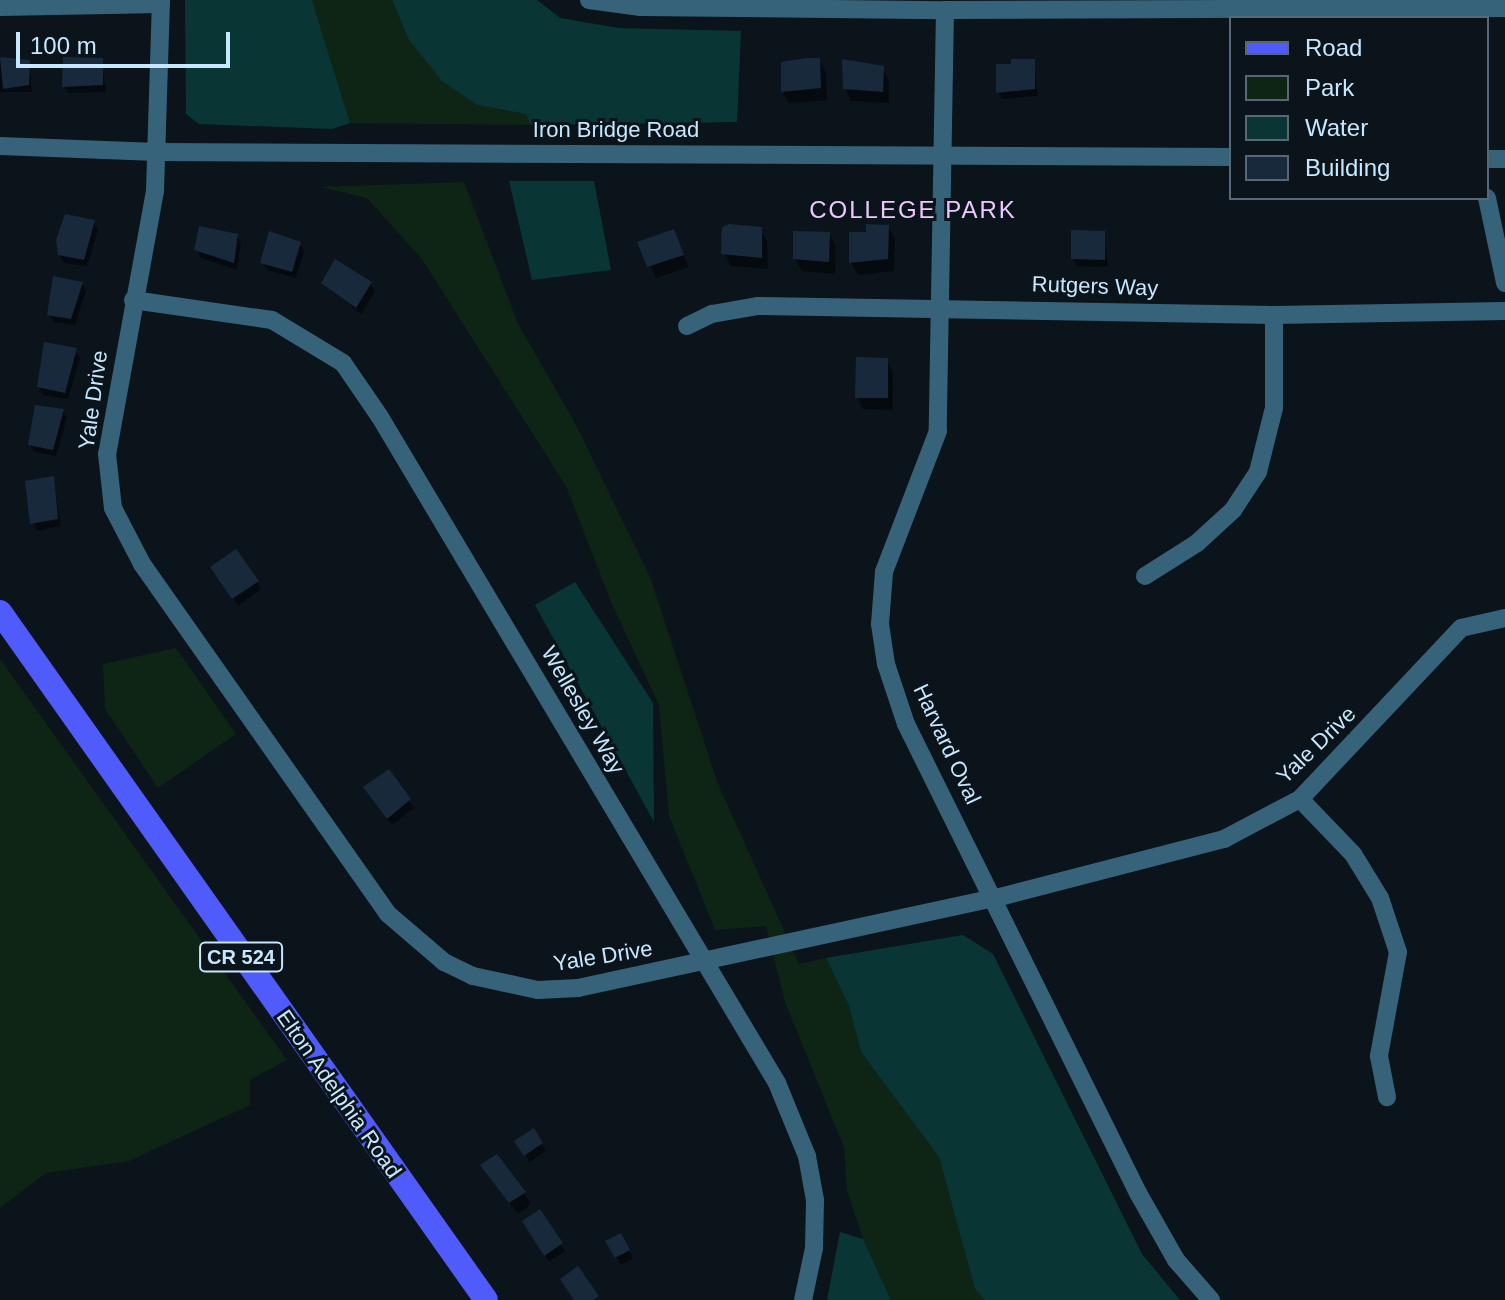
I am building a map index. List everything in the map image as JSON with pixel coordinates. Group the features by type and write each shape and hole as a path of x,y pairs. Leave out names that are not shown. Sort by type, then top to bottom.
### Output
{"main road":[{"name":"Elton Adelphia Road","path":"0,612 486,1300"}],"street":[{"path":"589,0 629,7 747,3 945,10 1119,4 1347,4 1478,13 1505,8"},
{"path":"0,7 161,2"},
{"name":"Yale Drive","path":"161,2 157,152 149,230 133,300 107,454 113,508 142,564 388,914 444,962 501,985 578,988 996,898 1224,839 1300,799 1461,628 1505,618"},
{"name":"Harvard Oval","path":"945,10 938,431 884,572 880,624 906,724 996,898 1158,1232 1211,1300"},
{"name":"Iron Bridge Road","path":"0,146 157,152 1229,157"},
{"path":"1487,200 1505,283"},
{"name":"Wellesley Way","path":"133,300 272,320 343,363 495,602 702,962 777,1083 807,1156 815,1200 814,1248 803,1300"},
{"name":"Rutgers Way","path":"687,326 712,314 758,306 940,306 1274,315 1505,311"},
{"path":"1145,576 1197,543 1233,510 1258,472 1274,408 1274,315"},
{"path":"1300,799 1353,854 1380,898 1398,952 1379,1056 1387,1097"}],"green space":[{"path":"312,0 392,0 409,40 478,105 526,114 531,125 350,123"},
{"path":"464,182 518,324 575,423 650,577 718,784 799,964 826,958 849,1006 861,1052 939,1157 975,1289 985,1300 891,1300 863,1239 847,1191 844,1147 785,1002 766,926 715,930 669,816 659,705 612,604 566,486 422,259 367,198 321,187"},
{"path":"176,648 236,734 158,788 105,709 103,664"},
{"path":"0,659 287,1060 250,1080 250,1105 129,1161 46,1173 0,1208"}],"water":[{"path":"185,0 312,0 350,123 332,129 199,124 186,114"},
{"path":"392,0 537,0 560,18 619,28 741,31 737,122 531,125 526,114 478,105 443,82 409,40"},
{"path":"509,181 594,181 611,270 532,280"},
{"path":"575,582 653,703 654,822 535,605"},
{"path":"963,935 993,954 1142,1254 1180,1300 985,1300 975,1289 939,1157 861,1052 849,1006 826,958"},
{"path":"840,1232 863,1239 891,1300 827,1300"}],"building":[{"path":"0,57 30,60 29,85 3,89"},
{"path":"63,57 103,58 103,85 62,87"},
{"path":"820,58 821,88 781,92 781,62"},
{"path":"842,59 884,66 883,92 843,89"},
{"path":"1011,59 1035,59 1035,89 996,93 996,64 1011,64"},
{"path":"65,214 95,220 84,260 58,255 56,240"},
{"path":"729,224 762,227 762,258 721,254 722,227"},
{"path":"866,224 889,225 888,259 849,263 849,232 866,232"},
{"path":"199,226 238,234 234,263 194,250"},
{"path":"674,229 684,255 647,267 637,242"},
{"path":"1071,230 1105,231 1105,260 1071,259"},
{"path":"269,231 301,242 292,272 260,263"},
{"path":"793,231 830,232 829,262 793,259"},
{"path":"335,259 372,282 356,308 321,283"},
{"path":"53,276 83,282 71,319 47,315"},
{"path":"44,342 77,348 65,393 37,387"},
{"path":"856,357 888,358 888,398 855,398"},
{"path":"35,405 64,409 53,450 28,445"},
{"path":"54,476 58,519 30,524 25,481"},
{"path":"236,549 259,581 232,599 210,567"},
{"path":"389,769 411,799 387,819 363,787"},
{"path":"534,1128 543,1143 524,1156 514,1141"},
{"path":"497,1154 526,1192 509,1203 480,1165"},
{"path":"540,1209 563,1243 544,1256 522,1221"},
{"path":"621,1233 630,1250 615,1258 605,1241"},
{"path":"578,1266 599,1296 593,1300 574,1300 560,1279"}],"district":[{"name":"COLLEGE PARK","path":"913,210"}]}
